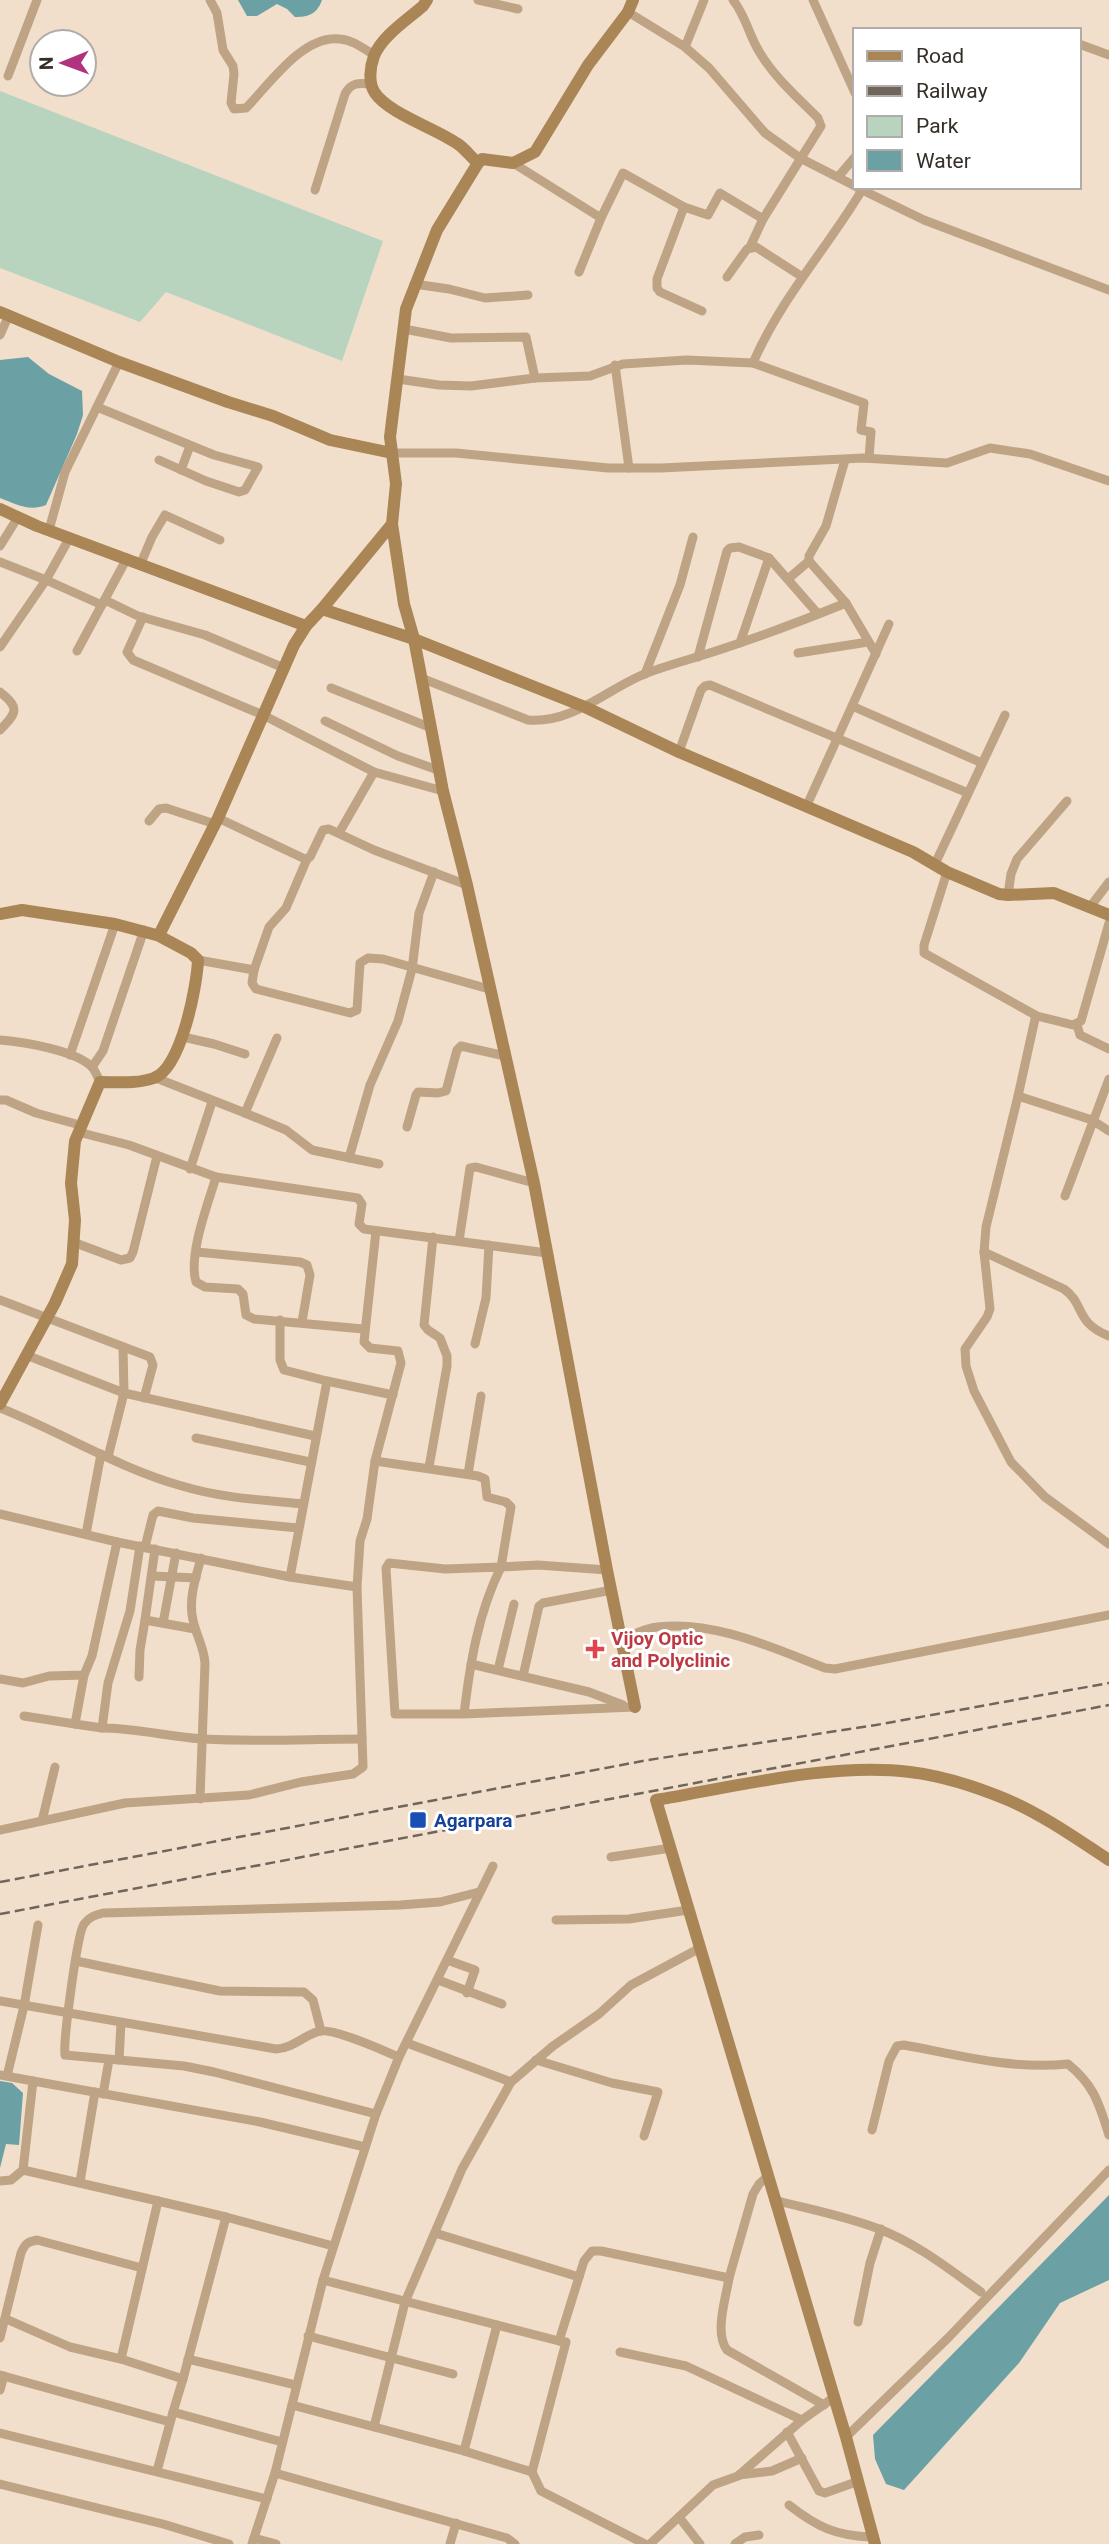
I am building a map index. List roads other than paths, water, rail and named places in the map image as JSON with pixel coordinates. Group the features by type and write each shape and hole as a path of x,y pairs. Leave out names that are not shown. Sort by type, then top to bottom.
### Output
{"street":[{"path":"8,76 37,0"},
{"path":"210,0 217,13 223,50 233,66 230,103 234,109 246,108 287,61 320,42 339,38 374,55"},
{"path":"427,0 374,55 370,76 373,91 380,99 459,145 478,163"},
{"path":"478,0 518,9"},
{"path":"685,47 704,0"},
{"path":"727,277 750,247 763,219 800,158 820,131 820,122 773,72 760,54 743,13 733,0"},
{"path":"813,0 853,89"},
{"path":"513,163 535,152 588,65 630,6 709,68 765,133 800,158 853,185"},
{"path":"1081,45 1109,55"},
{"path":"315,190 347,89 355,83 371,84"},
{"path":"601,218 513,163 482,159 478,163 437,230 414,284 406,309 390,437 396,484 392,524 404,604 414,639 438,770 467,885 534,1183 622,1640 630,1706"},
{"path":"838,177 853,159"},
{"path":"579,272 623,173 684,207 708,215 720,193 763,219"},
{"path":"753,363 765,336 801,276 840,226 858,189"},
{"path":"860,189 923,219 1109,290"},
{"path":"684,207 657,279 657,288 660,292 702,311"},
{"path":"750,247 759,248 801,276"},
{"path":"414,284 485,298 528,295"},
{"path":"0,335 4,313 118,362 273,416 330,440 392,453 468,454 629,468 869,458 947,463 981,450 1008,450 1030,454 1109,481"},
{"path":"404,329 451,338 526,337 535,378"},
{"path":"398,379 471,386 535,378 590,376 615,365 688,360 753,363 864,403 861,430 871,432 869,458"},
{"path":"49,530 65,472 118,362"},
{"path":"615,365 629,468"},
{"path":"97,407 190,446 257,467 245,490 239,492 159,460"},
{"path":"181,470 190,446"},
{"path":"788,579 809,561 809,556 828,521 845,460"},
{"path":"0,509 49,530 306,626"},
{"path":"141,563 165,515 219,540"},
{"path":"0,546 18,517"},
{"path":"160,936 217,821 284,668 306,626 392,524"},
{"path":"0,647 46,580 69,537"},
{"path":"645,674 680,585 693,537"},
{"path":"698,656 730,548 739,547 769,558 818,614"},
{"path":"77,651 127,558"},
{"path":"740,643 769,558"},
{"path":"809,561 846,603 876,654"},
{"path":"0,562 103,603 205,635 284,668"},
{"path":"421,678 528,720 555,718 585,707 645,674 740,643 846,603"},
{"path":"322,609 414,639 585,707 678,752 913,852 947,872 987,890 1008,895 1054,893 1109,915"},
{"path":"143,617 127,652 133,660 263,715 374,772 443,791"},
{"path":"807,805 889,624"},
{"path":"798,653 868,642"},
{"path":"678,752 701,690 710,685 968,793"},
{"path":"331,688 429,727"},
{"path":"0,692 15,708 14,716 0,730"},
{"path":"852,706 982,763"},
{"path":"935,864 1005,715"},
{"path":"325,721 398,756 438,770"},
{"path":"339,833 374,772"},
{"path":"1008,895 1011,874 1017,859 1067,801"},
{"path":"149,821 159,809 166,808 217,821 307,859"},
{"path":"467,885 374,850 339,833 323,830 286,908 269,928 252,983 256,989 350,1013 357,1010 358,970 363,959 383,959 489,989"},
{"path":"349,1158 367,1096 398,1021 412,969 422,901 434,872"},
{"path":"947,872 923,953 1037,1016 1077,1024"},
{"path":"1090,907 1109,881"},
{"path":"0,914 22,910 144,930 191,953 198,960 254,970"},
{"path":"1109,923 1084,1013 1077,1024 1080,1035 1109,1049"},
{"path":"69,1055 114,924"},
{"path":"92,1067 103,1051 144,930"},
{"path":"156,1078 165,1069 183,1037 198,960"},
{"path":"1037,1016 986,1227 985,1252 990,1309 965,1349 966,1366 974,1391 1011,1462 1045,1497 1109,1544"},
{"path":"183,1037 245,1054"},
{"path":"245,1113 277,1038"},
{"path":"0,1040 22,1042 69,1055 92,1067 100,1082"},
{"path":"407,1127 418,1092 446,1091 457,1050 461,1046 505,1056"},
{"path":"100,1082 135,1082 156,1078 286,1130 312,1150 379,1164"},
{"path":"1065,1196 1109,1079"},
{"path":"100,1082 79,1128 71,1183 75,1220 72,1265 1,1401 104,1456 181,1486 200,1491 303,1504"},
{"path":"1018,1096 1092,1120 1109,1130"},
{"path":"0,1100 216,1177 358,1198 362,1204 359,1219 361,1227 547,1253"},
{"path":"190,1168 212,1102"},
{"path":"73,1242 121,1260 130,1258 157,1156"},
{"path":"459,1241 470,1168 476,1167 534,1183"},
{"path":"216,1177 197,1252 194,1277 200,1286 238,1289 243,1294 246,1315 254,1319 363,1329"},
{"path":"0,1830 135,1802 249,1795 359,1772 364,1763 357,1587 360,1541 367,1519 374,1461 401,1356 393,1349 366,1346 363,1329 376,1231"},
{"path":"429,1468 447,1360 440,1338 424,1325 433,1237"},
{"path":"475,1344 486,1298 489,1245"},
{"path":"197,1252 300,1262 307,1265 310,1275 302,1322"},
{"path":"985,1252 1064,1289 1073,1298 1085,1321 1096,1331 1109,1336"},
{"path":"0,1300 153,1360 144,1398"},
{"path":"280,1320 280,1360 284,1370 393,1395"},
{"path":"86,1535 104,1456 124,1393 123,1346"},
{"path":"26,1354 124,1393 315,1436"},
{"path":"289,1577 327,1381"},
{"path":"468,1474 481,1396"},
{"path":"196,1438 310,1462"},
{"path":"374,1461 468,1474 485,1479 486,1497 506,1502 511,1507 501,1567 484,1607 471,1664 464,1714"},
{"path":"102,1728 108,1684 130,1611 142,1547 153,1515 158,1511 193,1518 298,1528"},
{"path":"0,1514 117,1542 289,1577 357,1587"},
{"path":"75,1724 84,1675 92,1656 108,1573 117,1542"},
{"path":"139,1678 139,1650 155,1549"},
{"path":"163,1623 176,1553"},
{"path":"200,1799 205,1663 204,1650 195,1629 191,1609 201,1558"},
{"path":"607,1570 538,1565 445,1569 391,1562 386,1567 395,1714 585,1710 630,1706"},
{"path":"152,1576 196,1578"},
{"path":"523,1676 539,1606 612,1590"},
{"path":"498,1670 514,1604"},
{"path":"622,1640 658,1626 703,1629 742,1637 825,1668 835,1669 1109,1615"},
{"path":"145,1620 195,1629"},
{"path":"471,1664 589,1692 630,1706"},
{"path":"0,1679 23,1683 49,1676 84,1675"},
{"path":"24,1716 102,1728 125,1727 149,1733 201,1739 362,1739"},
{"path":"42,1821 55,1767"},
{"path":"789,2505 821,2527 874,2541 846,2437 828,2401 768,2176 656,1800 810,1775 864,1770 910,1772 951,1780 1011,1801 1109,1860"},
{"path":"611,1857 671,1849"},
{"path":"276,2544 253,2541 275,2473 333,2246 376,2114 399,2057 493,1866"},
{"path":"376,2114 214,2072 65,2055 78,1942 85,1922 103,1913 400,1905 440,1902 479,1892"},
{"path":"556,1920 629,1919 688,1910"},
{"path":"38,1925 24,2006 3,2076 260,2122 365,2147"},
{"path":"374,2427 405,2302 462,2169 511,2082 536,2060 599,2014 631,1984 700,1948"},
{"path":"447,1960 475,1970 467,1993"},
{"path":"76,1961 219,1991 304,1992 313,2000 321,2031"},
{"path":"438,1980 502,2004"},
{"path":"0,2001 276,2049 290,2047 321,2031 399,2057"},
{"path":"80,2182 99,2093 114,2060 121,2023"},
{"path":"407,2043 511,2082"},
{"path":"872,2130 889,2061 897,2046 904,2045 1017,2065 1046,2067 1068,2064 1090,2085 1109,2135"},
{"path":"536,2060 605,2081 658,2092 644,2136"},
{"path":"0,2181 12,2180 23,2171 33,2081"},
{"path":"846,2437 948,2338 1109,2169"},
{"path":"23,2171 226,2217 333,2246"},
{"path":"768,2176 753,2194 729,2278 722,2328 723,2345 727,2350 828,2401"},
{"path":"774,2200 881,2229 913,2246 981,2292"},
{"path":"121,2360 158,2201"},
{"path":"157,2471 226,2217"},
{"path":"858,2322 870,2263 881,2229"},
{"path":"435,2233 579,2277"},
{"path":"0,2337 25,2244 37,2241 142,2267"},
{"path":"559,2341 579,2277 588,2255 596,2250 729,2278"},
{"path":"323,2280 565,2342 532,2472 541,2491 648,2544 713,2485 738,2476 772,2471 802,2458"},
{"path":"6,2319 71,2347 183,2379"},
{"path":"464,2451 497,2325"},
{"path":"308,2336 453,2374"},
{"path":"620,2352 686,2365 802,2420"},
{"path":"187,2359 296,2385"},
{"path":"0,2390 2,2376 170,2422"},
{"path":"738,2476 828,2401"},
{"path":"292,2405 532,2472"},
{"path":"173,2412 282,2442"},
{"path":"788,2432 822,2492 856,2482"},
{"path":"0,2433 267,2500"},
{"path":"275,2473 525,2544"},
{"path":"0,2484 163,2524 229,2544"},
{"path":"679,2517 700,2544"},
{"path":"450,2544 456,2523"},
{"path":"735,2544 745,2538 760,2535"}],"water":[{"path":"238,0 322,0 312,14 295,17 277,4 257,16 247,16"},
{"path":"28,357 49,374 82,391 83,415 46,505 34,508 0,498 0,360"},
{"path":"0,2081 12,2083 23,2093 19,2145 6,2144 0,2168"},
{"path":"1109,2195 1109,2280 1060,2303 1019,2363 904,2490 886,2484 875,2459 873,2435"}],"railway":[{"path":"0,1882 648,1760 876,1725 1109,1683"},
{"path":"0,1914 1109,1705"}],"place":[{"name":"Vijoy Optic and Polyclinic","path":"595,1649"},
{"name":"Agarpara","path":"418,1820"}]}
